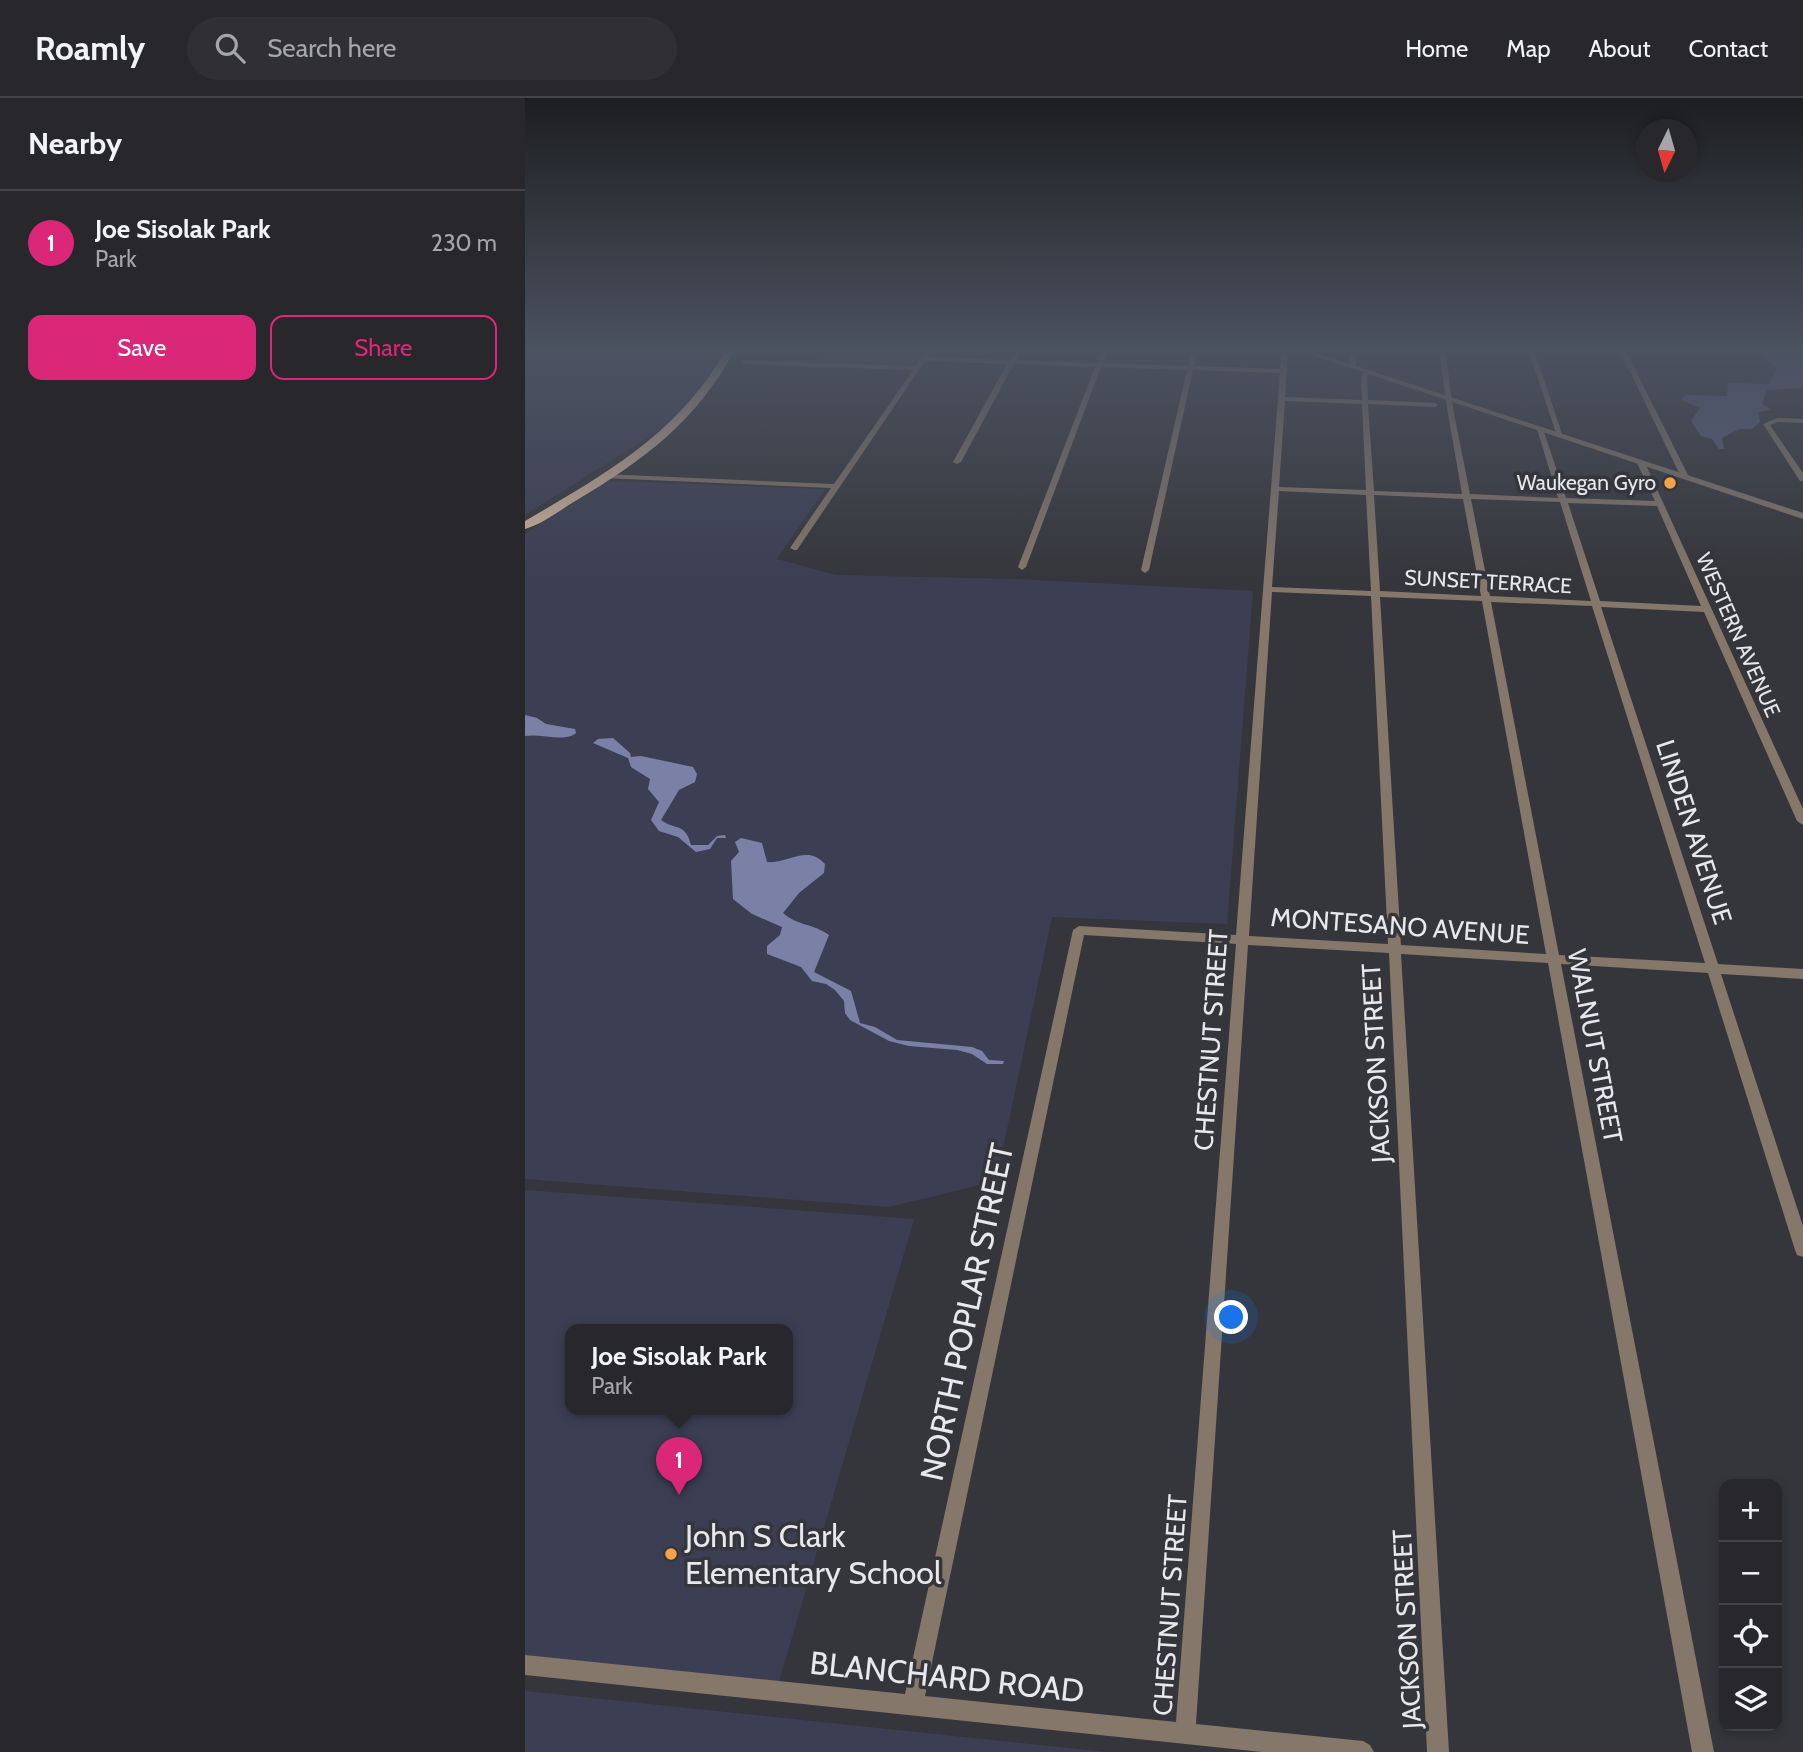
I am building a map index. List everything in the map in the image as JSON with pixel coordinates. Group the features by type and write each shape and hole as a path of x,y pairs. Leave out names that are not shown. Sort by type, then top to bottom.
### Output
{"main road":[{"path":"525,526 675,426"}],"street":[{"path":"794,548 877,426"},
{"path":"957,462 976,426"},
{"path":"1022,567 1076,426"},
{"path":"1145,570 1178,426"},
{"name":"CHESTNUT STREET","path":"1185,1734 1279,426"},
{"name":"JACKSON STREET","path":"1366,426 1438,1752"},
{"name":"WALNUT STREET","path":"1455,426 1703,1752"},
{"path":"1530,426 1803,516"},
{"path":"1558,426 1561,436"},
{"path":"1660,426 1685,477"},
{"path":"1770,426 1803,479"},
{"name":"LINDEN AVENUE","path":"1539,429 1803,1250"},
{"name":"WESTERN AVENUE","path":"1641,463 1803,821"},
{"path":"603,476 836,486"},
{"path":"1275,489 1660,504"},
{"name":"SUNSET TERRACE","path":"1268,589 1707,609"},
{"name":"MONTESANO AVENUE","path":"1079,930 1803,974"},
{"name":"NORTH POPLAR STREET","path":"913,1706 1079,930"},
{"name":"BLANCHARD ROAD","path":"525,1665 1363,1752"}],"shaded area":[{"path":"525,426 665,426 525,515"},
{"path":"1694,426 1755,426 1752,429 1739,429 1722,438 1724,449 1719,449 1712,439 1701,436"},
{"path":"607,481 825,489 777,559 836,575 1015,579 1253,591 1227,924 1052,917 996,1181 889,1207 525,1179 525,534"},
{"path":"525,715 546,724 575,729 576,733 559,738 525,736"},
{"path":"613,738 631,757 641,756 693,767 697,774 695,782 679,790 661,820 683,830 691,845 708,845 717,836 725,835 726,838 717,838 710,849 696,852 678,837 659,831 651,820 659,802 648,789 650,779 631,767 628,758 593,743 598,739"},
{"path":"741,838 762,843 767,862 805,855 818,858 825,864 824,873 799,893 783,913 829,935 814,972 851,991 860,1023 875,1027 897,1040 972,1047 982,1051 989,1060 1004,1061 1003,1064 987,1064 972,1054 957,1050 909,1046 889,1041 850,1020 845,1013 844,1001 835,990 826,984 812,981 801,967 767,954 767,946 780,935 782,927 752,914 733,899 731,861 739,852 735,842"},
{"name":"John S Clark Elementary School","path":"525,1190 914,1219 778,1685 525,1656"},
{"path":"525,1691 1107,1752 525,1752"}],"place":[{"name":"Waukegan Gyro","path":"1670,483"},
{"name":"Joe Sisolak Park","path":"679,1495"},
{"name":"John S Clark Elementary School","path":"671,1554"}]}
